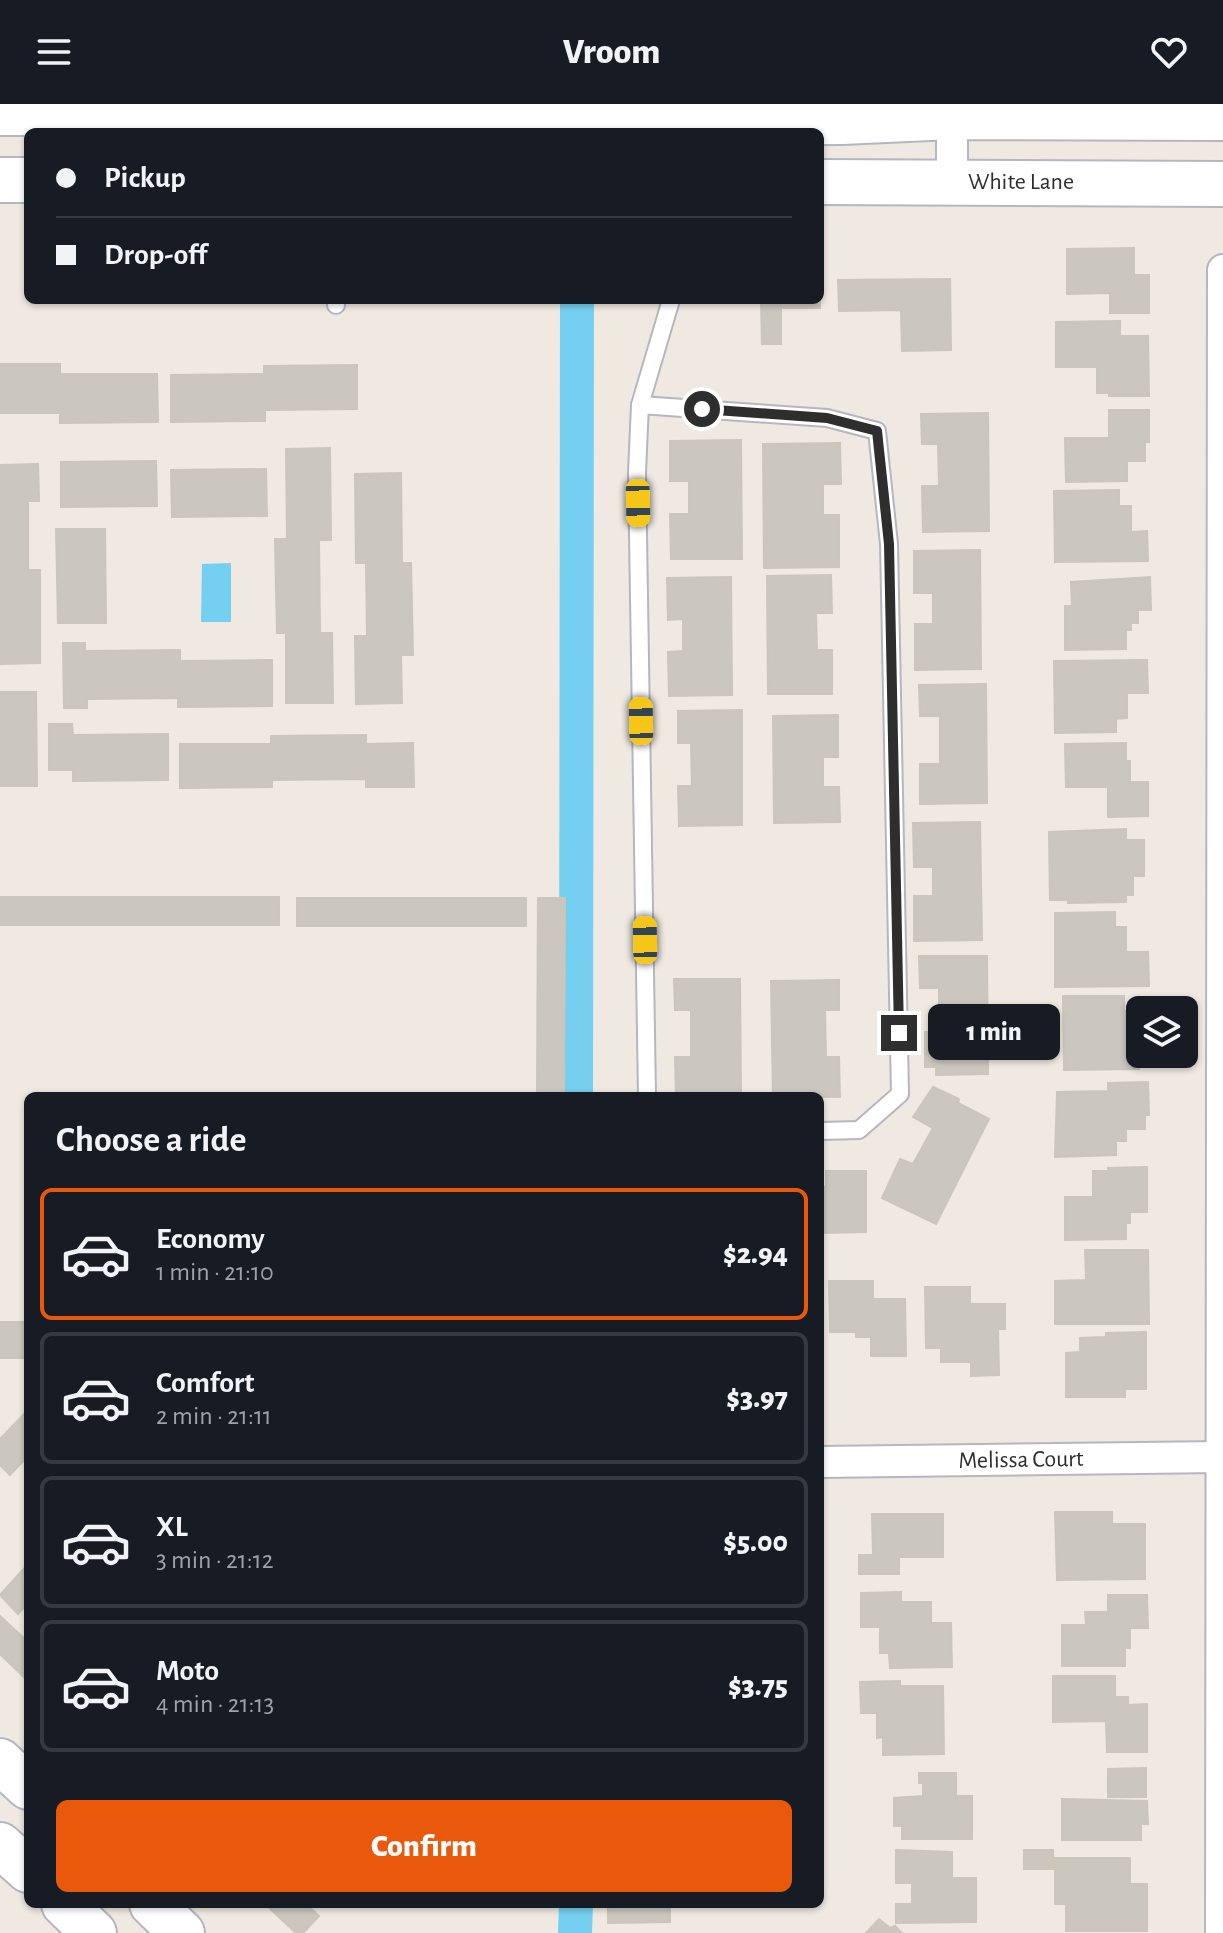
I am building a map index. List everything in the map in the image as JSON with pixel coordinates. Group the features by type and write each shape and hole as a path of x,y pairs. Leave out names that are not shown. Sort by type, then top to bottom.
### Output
{"main road":[{"path":"0,113 677,123 842,122 952,110 1223,118"},
{"path":"0,180 24,180"},
{"name":"White Lane","path":"824,182 1223,184"},
{"path":"0,1761 24,1783"},
{"path":"0,1845 24,1866"},
{"path":"68,1908 94,1933"},
{"path":"156,1908 182,1933"}],"street":[{"path":"952,110 952,182"},
{"path":"1221,1933 1223,270"},
{"name":"Melissa Court","path":"824,1462 1221,1457"}],"lane":[{"path":"647,1092 637,472 640,405 670,304"},
{"path":"640,405 827,418 877,431 889,544 900,1094 859,1130 824,1131"}],"water":[{"path":"231,563 231,622 201,622 202,564"}],"building":[{"path":"1134,248 1134,275 1149,275 1149,313 1110,313 1110,293 1067,294 1067,249"},
{"path":"950,279 951,350 902,351 901,310 839,311 838,280"},
{"path":"761,304 820,304 820,308 781,308 781,344 762,344"},
{"path":"1120,321 1120,336 1148,336 1149,396 1097,393 1097,367 1056,367 1056,322"},
{"path":"0,364 60,364 60,374 157,374 158,422 60,423 60,413 0,413"},
{"path":"357,365 357,409 265,410 265,421 171,422 171,375 264,374 264,366"},
{"path":"1109,410 1149,410 1149,442 1145,442 1145,461 1127,461 1127,481 1066,482 1065,438 1109,438"},
{"path":"988,413 989,531 923,532 922,486 939,486 938,444 922,444 921,414"},
{"path":"741,440 742,559 671,559 670,514 689,514 689,481 670,481 670,441"},
{"path":"840,443 841,484 823,484 823,515 839,515 839,567 764,568 763,444"},
{"path":"330,448 331,540 319,540 320,633 332,633 333,703 286,703 286,633 277,633 275,539 287,539 286,449"},
{"path":"156,461 157,506 61,507 61,462"},
{"path":"38,464 39,501 28,501 28,570 40,570 40,663 0,664 0,465"},
{"path":"266,469 267,516 172,517 171,470"},
{"path":"401,473 402,563 411,563 413,655 401,655 402,703 356,704 355,636 367,636 366,563 356,563 355,474"},
{"path":"1119,490 1119,506 1131,506 1131,532 1147,531 1148,561 1055,562 1054,491"},
{"path":"56,529 105,529 106,623 58,623"},
{"path":"980,550 981,669 915,670 915,624 933,624 933,593 914,593 914,551"},
{"path":"831,575 832,613 816,613 817,650 832,650 832,694 768,694 767,576"},
{"path":"731,577 732,695 669,696 668,652 683,651 683,619 668,620 667,578"},
{"path":"1150,577 1151,610 1138,610 1138,623 1131,623 1131,630 1126,630 1126,649 1065,650 1065,606 1072,606 1071,582"},
{"path":"63,643 85,643 85,651 180,650 180,661 272,660 272,706 178,707 178,698 87,699 87,708 64,708"},
{"path":"1147,660 1148,693 1127,693 1127,718 1116,719 1116,732 1055,733 1054,661"},
{"path":"986,684 987,803 920,804 920,764 940,764 940,716 920,716 919,685"},
{"path":"0,692 36,692 37,786 0,786"},
{"path":"742,710 742,825 679,826 678,786 692,786 691,743 678,743 678,711"},
{"path":"838,715 838,757 823,757 823,787 839,787 840,822 774,823 773,716"},
{"path":"49,724 72,724 73,735 168,734 168,780 73,781 73,770 49,770"},
{"path":"366,735 366,744 413,743 414,787 366,787 366,779 272,780 272,787 180,788 180,744 271,744 271,736"},
{"path":"1126,743 1130,782 1148,782 1148,816 1108,817 1108,787 1066,787 1065,744"},
{"path":"980,822 982,940 914,941 914,896 933,896 933,867 914,867 913,823"},
{"path":"1126,829 1126,840 1144,840 1144,876 1133,876 1133,895 1126,895 1126,902 1068,903 1068,900 1050,900 1049,832"},
{"path":"0,897 279,897 279,925 0,925"},
{"path":"297,898 526,898 526,926 297,926"},
{"path":"538,898 565,898 564,1092 537,1092"},
{"path":"1115,912 1115,927 1126,927 1126,952 1148,952 1149,986 1055,987 1055,913"},
{"path":"919,956 987,956 988,1074 936,1075 936,1067 925,1067 925,1032 939,1032 939,988 920,988"},
{"path":"674,979 740,979 741,1092 676,1092 675,1057 691,1057 691,1010 675,1010"},
{"path":"839,980 839,1010 825,1010 826,1057 839,1057 840,1097 824,1097 824,1092 773,1092 771,981"},
{"path":"1063,996 1124,996 1126,1068 1139,1069 1064,1070"},
{"path":"1148,1082 1149,1115 1145,1115 1145,1129 1126,1129 1126,1141 1116,1141 1116,1155 1055,1157 1057,1092 1108,1091 1108,1083"},
{"path":"933,1087 959,1099 958,1103 989,1119 936,1224 882,1198 900,1159 913,1164 933,1128 913,1117"},
{"path":"1147,1167 1147,1212 1130,1212 1126,1239 1065,1240 1065,1197 1093,1197 1093,1171"},
{"path":"826,1171 866,1171 866,1232 824,1233"},
{"path":"1085,1250 1148,1250 1149,1324 1055,1324 1055,1281 1086,1280"},
{"path":"829,1281 873,1281 873,1299 905,1299 906,1356 871,1356 871,1337 856,1337 856,1332 830,1332"},
{"path":"925,1287 970,1287 970,1304 1005,1304 1005,1329 998,1329 999,1375 971,1376 971,1362 941,1362 941,1348 926,1348"},
{"path":"0,1322 24,1322 24,1358 0,1358"},
{"path":"1146,1332 1146,1389 1125,1389 1125,1397 1066,1397 1066,1353 1080,1352 1080,1338 1106,1337 1106,1333"},
{"path":"24,1414 24,1460 10,1475 0,1465 0,1439"},
{"path":"1055,1512 1112,1512 1112,1524 1145,1524 1145,1579 1057,1580"},
{"path":"872,1514 943,1514 943,1557 899,1557 899,1574 859,1574 859,1555 873,1555"},
{"path":"24,1568 24,1607 18,1614 0,1595"},
{"path":"901,1592 901,1602 931,1602 931,1623 951,1623 952,1667 890,1668 889,1653 880,1653 880,1627 861,1627 861,1593"},
{"path":"1108,1595 1147,1595 1148,1628 1130,1628 1130,1648 1125,1648 1125,1666 1062,1666 1062,1625 1086,1625 1085,1612 1108,1612"},
{"path":"0,1616 24,1638 24,1677 0,1654"},
{"path":"1053,1676 1115,1676 1115,1697 1128,1697 1128,1705 1147,1704 1147,1752 1107,1752 1106,1721 1053,1722"},
{"path":"900,1681 900,1686 943,1686 944,1754 883,1755 883,1737 877,1738 877,1713 861,1713 860,1682"},
{"path":"1146,1768 1146,1797 1108,1797 1108,1769"},
{"path":"919,1773 956,1773 956,1796 972,1796 972,1839 902,1839 902,1826 894,1826 894,1798 923,1796"},
{"path":"1062,1799 1147,1801 1148,1824 1141,1824 1141,1840 1062,1840"},
{"path":"896,1850 952,1852 952,1878 976,1878 976,1922 896,1923 896,1904 912,1904 912,1883 896,1883"},
{"path":"1024,1850 1053,1850 1053,1869 1024,1869"},
{"path":"1055,1858 1130,1858 1130,1884 1147,1884 1147,1931 1066,1931 1066,1904 1055,1904"},
{"path":"269,1908 310,1908 319,1916 303,1933 296,1933"},
{"path":"608,1908 670,1908 670,1922 608,1923"},
{"path":"879,1919 890,1928 895,1926 902,1933 866,1933"}],"waterway":[{"path":"576,1092 577,304"},
{"path":"575,1933 576,1908"}],"route":[{"path":"702,409 827,418 877,431 889,544 899,1033"}]}
